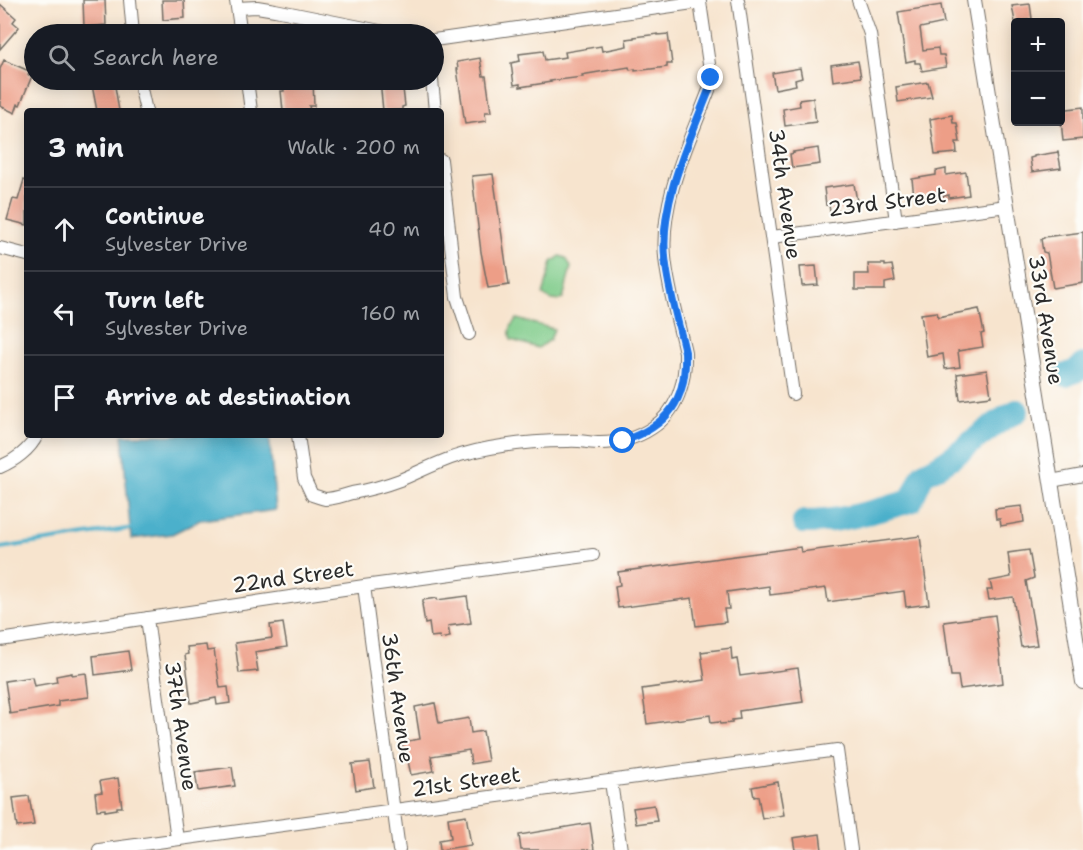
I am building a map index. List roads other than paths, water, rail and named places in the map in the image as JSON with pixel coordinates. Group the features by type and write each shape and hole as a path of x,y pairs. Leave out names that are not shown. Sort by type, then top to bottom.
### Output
{"street":[{"path":"130,0 132,24"},
{"name":"34th Avenue","path":"738,0 793,394"},
{"path":"858,0 870,34 896,221"},
{"name":"33rd Avenue","path":"974,0 1083,682"},
{"path":"298,438 304,478 312,495 326,499 375,489 463,454 538,442 623,441 639,436 666,417 680,393 685,352 666,267 666,216 671,192 709,90 711,78 700,2 444,39"},
{"path":"240,24 237,4 345,24"},
{"path":"141,90 145,108"},
{"path":"249,90 252,108"},
{"path":"433,90 435,108"},
{"path":"444,186 457,297 469,334"},
{"name":"23rd Street","path":"772,237 1007,206"},
{"path":"0,248 24,254"},
{"path":"0,467 15,459 36,438"},
{"path":"1050,481 1083,476"},
{"name":"22nd Street","path":"0,640 364,586 593,555"},
{"name":"36th Avenue","path":"364,586 399,850"},
{"name":"37th Avenue","path":"147,618 177,839"},
{"name":"21st Street","path":"99,850 837,750 851,850"},
{"path":"611,782 621,850"}],"water":[{"path":"122,438 269,438 276,510 200,520 172,534 131,539"}],"waterway":[{"path":"1066,375 1083,365"},
{"path":"804,522 844,518 911,501 923,474 948,460 1017,411"},
{"path":"0,548 133,528"}]}
